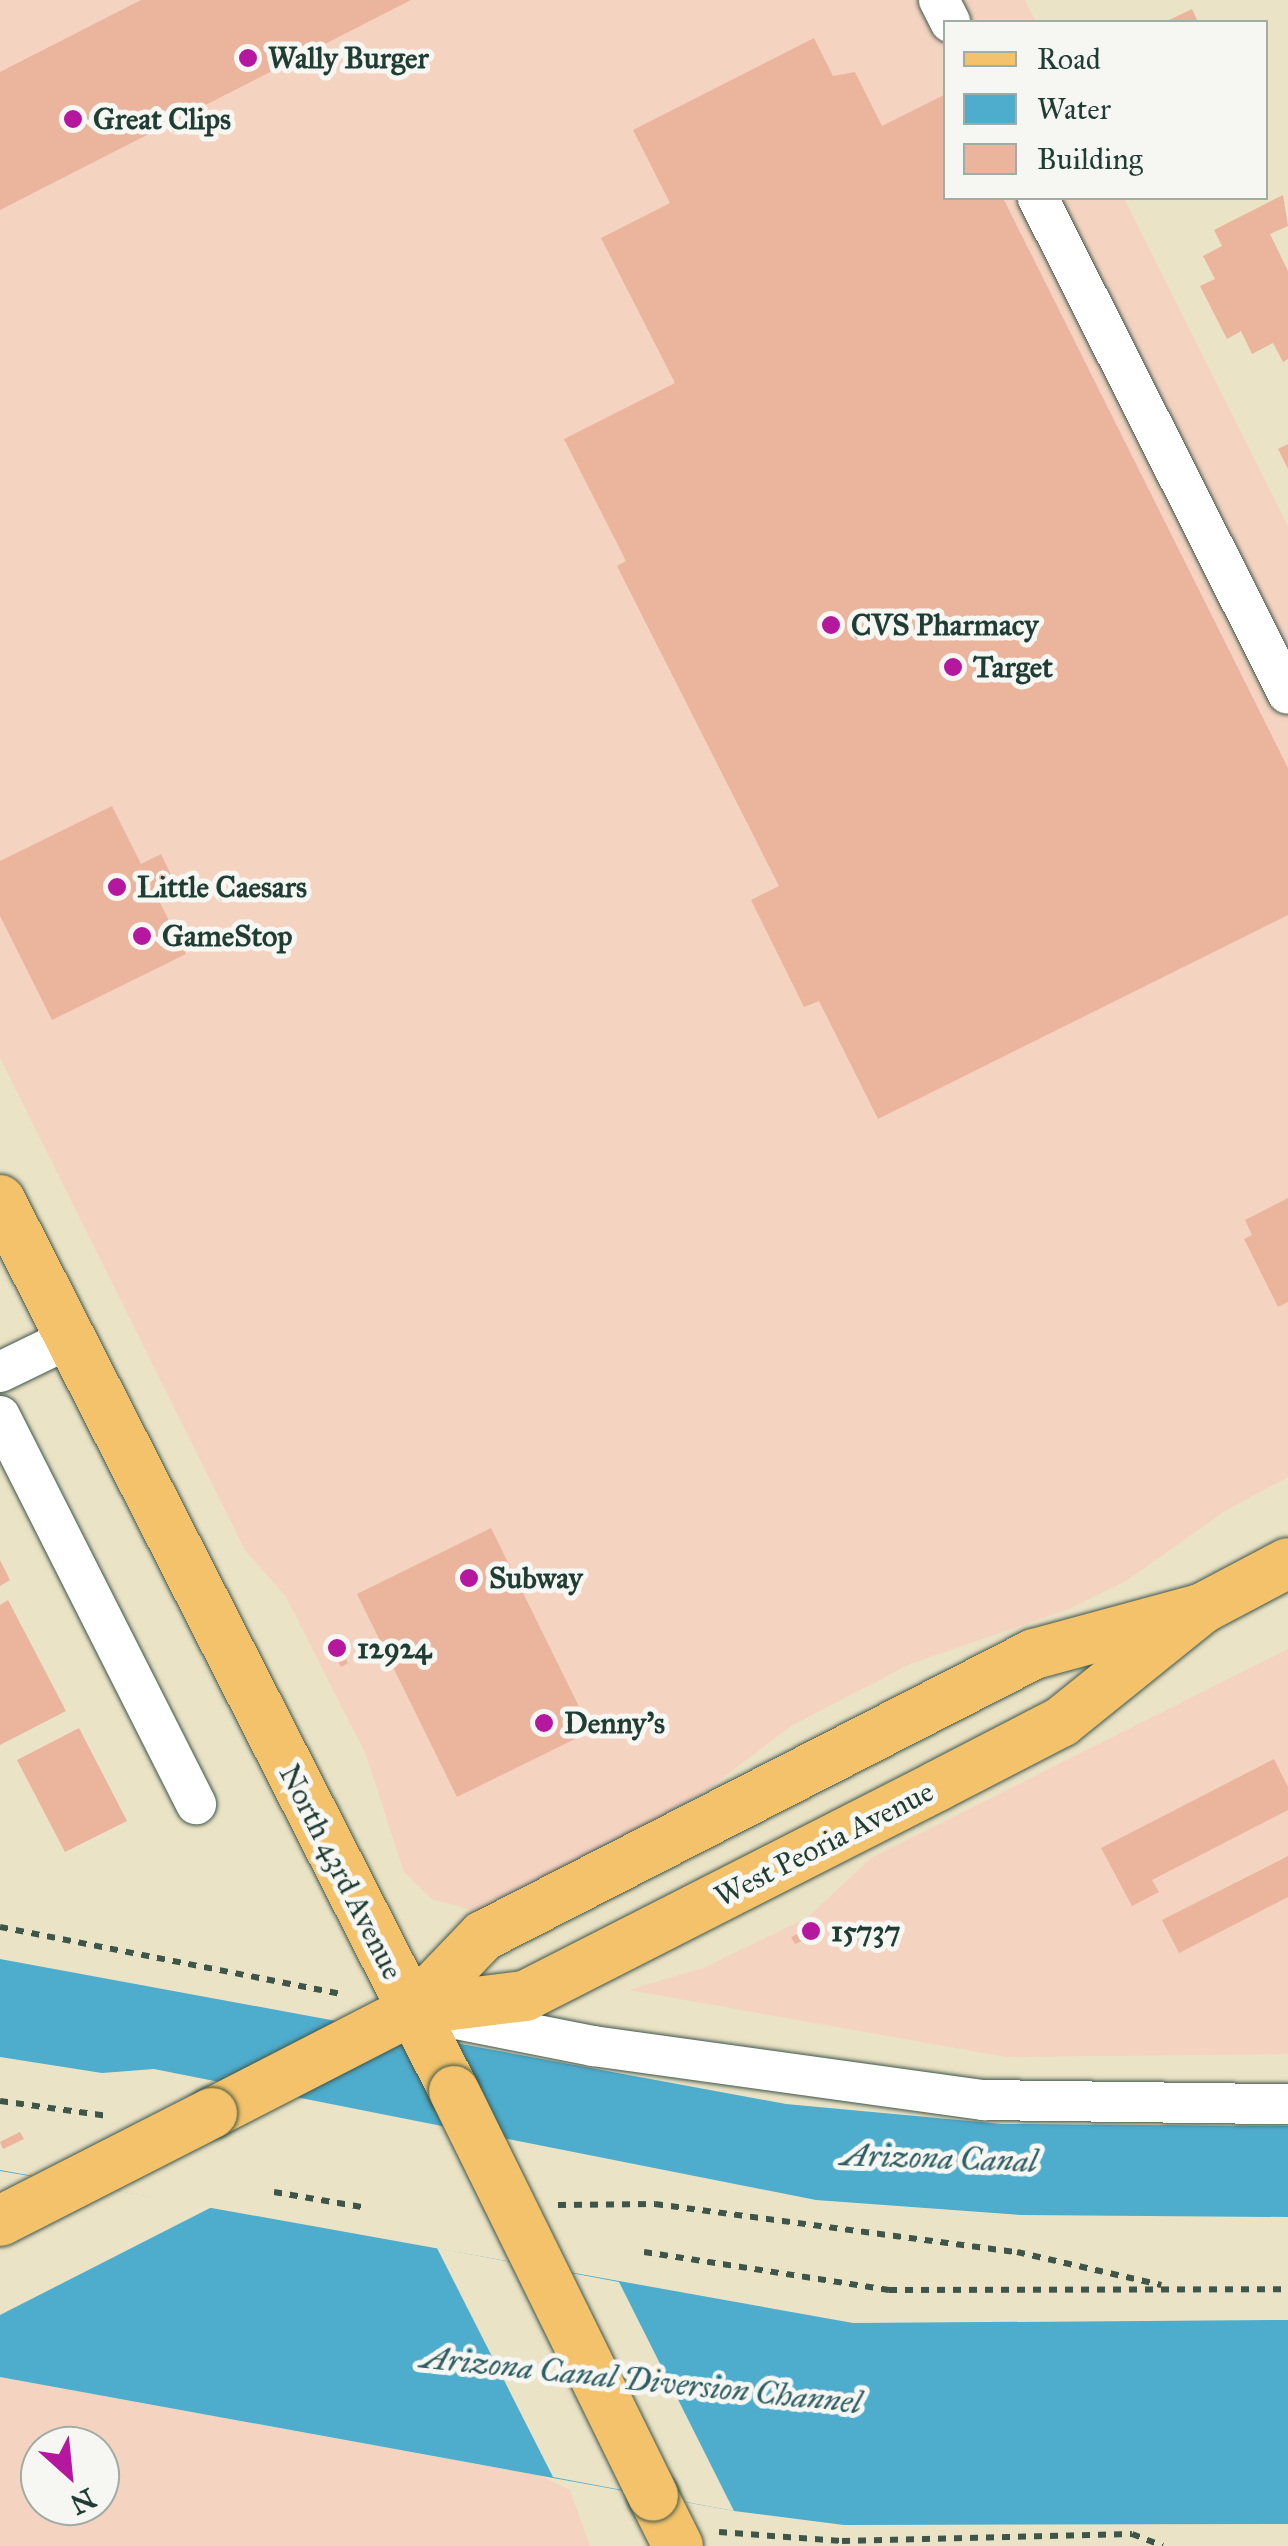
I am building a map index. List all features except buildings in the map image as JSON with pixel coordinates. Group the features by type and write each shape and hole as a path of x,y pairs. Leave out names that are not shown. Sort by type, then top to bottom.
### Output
{"main road":[{"name":"North 43rd Avenue","path":"0,1200 454,2091 666,2523"},
{"name":"West Peoria Avenue","path":"412,2010 525,1996 1061,1722 1203,1608 1288,1564"},
{"name":"West Peoria Avenue","path":"0,2222 412,2010 483,1936 1034,1654 1203,1608"}],"street":[{"path":"1039,200 1288,694"},
{"path":"0,1372 70,1338"},
{"path":"0,1416 196,1804"},
{"path":"412,2010 593,2046 984,2100 1288,2104"}],"path":[{"path":"0,1926 412,2010"},
{"path":"0,2101 86,2110 175,2131"},
{"path":"274,2192 362,2207"},
{"path":"512,2208 656,2204 1070,2260 1160,2285"},
{"path":"644,2252 889,2290 1160,2285 1288,2289"},
{"path":"666,2523 842,2541 1132,2534 1163,2546"}],"shaded area":[{"path":"0,0 1025,0 1035,20 943,20 943,200 1125,200 1288,526 1288,1477 1225,1511 1126,1581 1069,1609 910,1664 791,1726 697,1797 495,1907 472,1910 432,1899 404,1872 366,1755 286,1597 245,1550 0,1058"},
{"path":"1288,1649 1288,2054 1006,2057 629,1990 706,1967 808,1917 871,1858"},
{"path":"0,2377 541,2476 570,2490 590,2546 0,2546"}],"water":[{"name":"Arizona Canal","path":"0,1959 786,2104 1002,2124 1288,2126 1288,2217 1021,2215 816,2200 154,2069 102,2073 0,2057"},
{"name":"Arizona Canal Diversion Channel","path":"0,2170 853,2323 1288,2320 1288,2524 844,2525 734,2511 0,2377"}],"pier":[{"path":"0,2171 212,2207 0,2315"},
{"path":"437,2248 619,2282 734,2511 553,2477"}],"place":[{"name":"Wally Burger","path":"248,58"},
{"name":"Great Clips","path":"73,119"},
{"name":"CVS Pharmacy","path":"831,625"},
{"name":"Target","path":"953,667"},
{"name":"Little Caesars","path":"117,887"},
{"name":"GameStop","path":"142,936"},
{"name":"Subway","path":"469,1578"},
{"name":"12924","path":"337,1648"},
{"name":"Denny's","path":"544,1723"},
{"name":"15737","path":"811,1931"}]}
